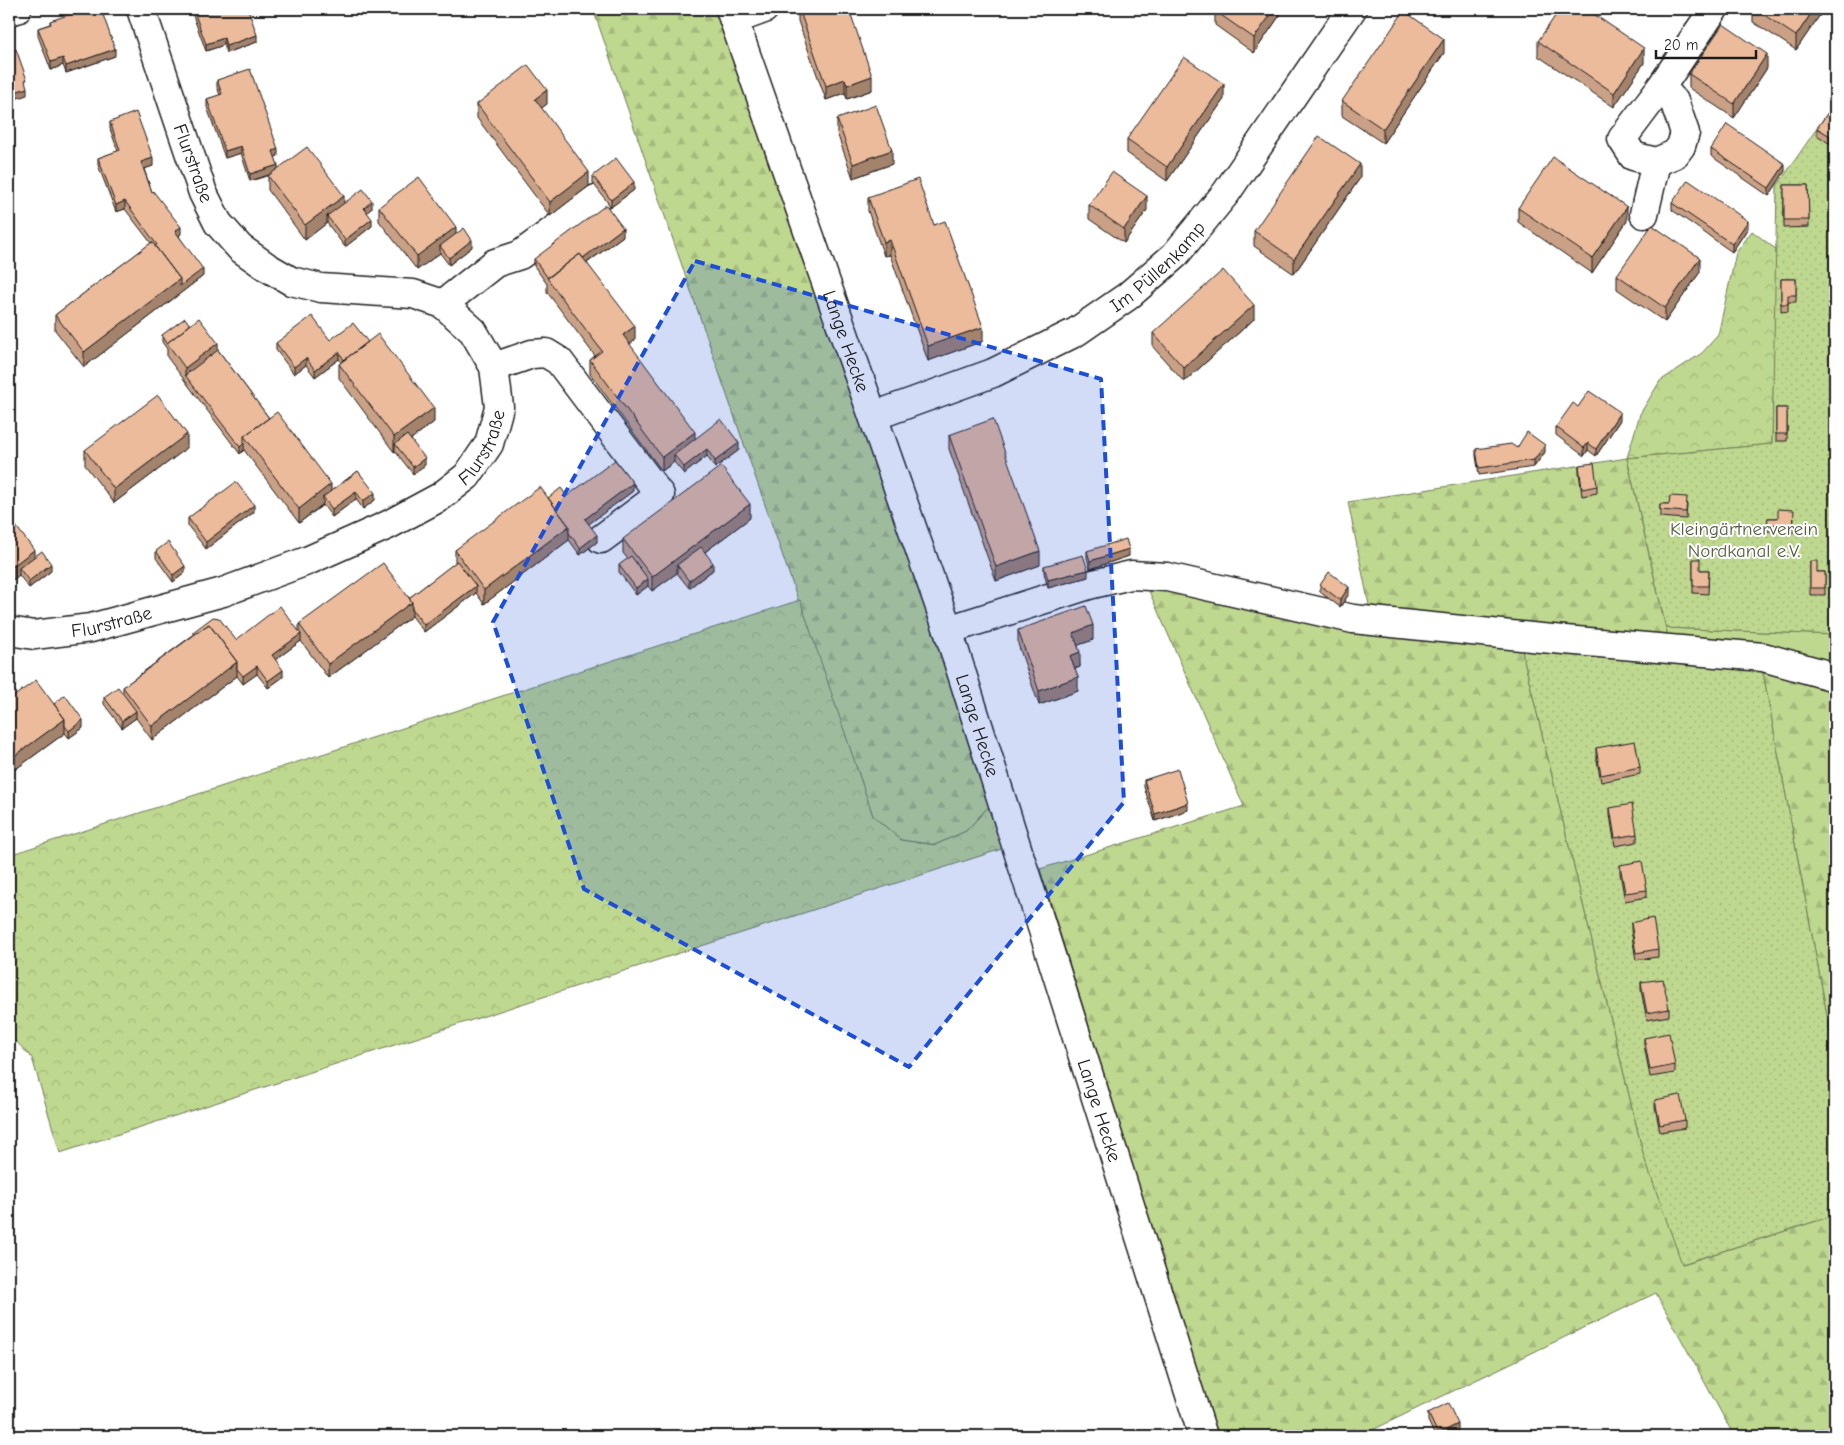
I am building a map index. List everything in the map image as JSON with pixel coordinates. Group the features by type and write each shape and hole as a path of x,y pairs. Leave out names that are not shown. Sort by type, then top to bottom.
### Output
{"street":[{"path":"9,11 16,9"},
{"name":"Flurstraße","path":"9,631 34,635 91,628 214,594 307,561 388,526 440,497 467,476 489,444 499,407 494,367 473,331 443,304 413,294 321,288 291,281 240,248 218,223 203,193 141,9"},
{"name":"Lange Hecke","path":"764,9 732,14 948,630 1203,1436"},
{"name":"Im Püllenkamp","path":"874,416 993,372 1076,332 1128,296 1175,256 1226,193 1352,9"},
{"path":"1661,87 1674,101 1685,133 1681,146 1675,154 1656,162 1633,156 1622,139 1661,87 1714,9"},
{"path":"1644,214 1656,162"},
{"path":"443,304 495,263 520,255 596,199"},
{"path":"494,367 532,354 546,353 559,361 660,495 601,539"},
{"path":"948,630 1089,585 1131,575 1158,576 1353,619 1541,638 1763,656 1835,677"}],"highlighted area":[{"path":"695,261 1101,379 1124,802 909,1067 584,889 493,622"}],"green space":[{"path":"593,9 717,9 935,629 991,804 966,831 935,845 901,840 873,816"},
{"name":"Kleingärtnerverein Nordkanal e.V.","path":"1835,102 1835,635 1666,628 1627,458 1772,444 1777,186"},
{"path":"1752,231 1777,250 1772,444 1627,458 1640,414 1660,381 1702,353 1718,335 1736,253"},
{"path":"1627,458 1669,642 1371,615 1348,502"},
{"path":"1145,582 1322,623 1522,651 1644,1157 1683,1264 1835,1215 1835,1436 1734,1436 1656,1293 1360,1436 1217,1436 1040,869 1244,806"},
{"path":"800,600 873,816 901,840 935,845 966,831 991,804 1008,847 60,1153 32,1058 9,1034 9,855"},
{"path":"1666,628 1835,635 1835,672 1669,642"},
{"path":"1522,651 1761,662 1835,1058 1835,1215 1682,1264 1644,1157"},
{"path":"1761,662 1835,685 1835,1058"}],"building":[{"path":"86,9 101,9 115,49 66,66 63,58 51,62 38,28 51,24 50,21"},
{"path":"193,9 248,9 257,35 226,46 224,38 206,44"},
{"path":"799,9 849,9 872,76 847,85 845,79 826,86"},
{"path":"1216,9 1275,9 1254,38 1215,11"},
{"path":"1560,9 1586,9 1644,48 1614,93 1538,41"},
{"path":"1755,9 1814,9 1796,36"},
{"path":"1404,11 1444,39 1383,129 1342,101"},
{"path":"1723,24 1767,54 1734,104 1689,74"},
{"path":"16,49 27,80 25,80 27,88 9,94 9,52"},
{"path":"1184,57 1224,84 1167,167 1127,139"},
{"path":"528,65 547,90 535,99 589,172 550,202 477,104"},
{"path":"250,69 278,149 273,151 278,165 250,174 241,146 225,151 207,99 222,94 217,80"},
{"path":"876,105 892,150 853,164 837,119"},
{"path":"1832,107 1835,109 1835,114 1831,119 1835,122 1835,128 1830,136 1817,128"},
{"path":"136,112 153,158 141,162 152,192 181,227 175,231 203,269 180,286 180,279 125,201 116,205 98,158 120,150 110,122"},
{"path":"1727,124 1785,164 1769,188 1711,149"},
{"path":"1319,136 1360,164 1294,259 1254,231"},
{"path":"307,147 344,196 305,225 268,176"},
{"path":"1553,157 1627,207 1592,258 1518,208"},
{"path":"616,158 634,182 611,200 593,176"},
{"path":"1112,172 1147,196 1124,229 1089,205"},
{"path":"419,177 456,227 417,256 379,207"},
{"path":"918,179 934,225 945,221 983,327 928,346 890,240 884,242 868,197"},
{"path":"1688,180 1748,221 1732,244 1672,203"},
{"path":"1784,185 1808,185 1809,220 1784,220"},
{"path":"363,189 372,201 364,208 372,219 345,240 327,216"},
{"path":"606,205 623,228 583,258 580,254 548,278 534,259"},
{"path":"1652,225 1700,258 1665,308 1617,275"},
{"path":"464,228 472,240 449,258 440,246"},
{"path":"152,242 180,279 84,352 55,315"},
{"path":"580,254 635,326 623,335 695,432 662,457 590,360 602,351 547,278"},
{"path":"1223,270 1254,305 1184,368 1153,333"},
{"path":"1781,279 1796,279 1796,295 1788,295 1788,304 1781,304"},
{"path":"312,316 330,340 353,323 368,342 344,360 339,352 315,370 306,358 294,367 276,343"},
{"path":"185,318 190,325 167,343 162,335"},
{"path":"199,318 218,343 185,368 167,343"},
{"path":"378,334 434,408 394,437 339,364"},
{"path":"218,350 269,418 244,436 244,443 240,447 185,375"},
{"path":"1589,391 1620,412 1596,449 1588,443 1584,448 1556,427 1573,403 1578,407"},
{"path":"158,395 187,434 114,489 85,450"},
{"path":"1776,408 1787,408 1787,434 1776,434"},
{"path":"277,412 331,484 299,509 244,436"},
{"path":"721,419 739,443 715,461 707,449 684,467 674,455"},
{"path":"993,419 1040,551 996,567 949,435"},
{"path":"1527,432 1545,445 1534,460 1479,468 1476,449 1511,444 1517,448"},
{"path":"407,435 425,458 413,467 395,444"},
{"path":"615,460 633,483 585,519 597,535 580,548 569,533 569,526 548,498 561,488 567,496"},
{"path":"1594,463 1597,486 1582,489 1579,465"},
{"path":"721,466 750,504 652,577 623,539"},
{"path":"358,471 375,493 363,501 356,492 332,509 323,497"},
{"path":"236,482 254,505 206,542 188,518"},
{"path":"540,487 569,526 484,590 455,550"},
{"path":"1670,496 1687,497 1686,512 1660,510 1660,504 1669,504"},
{"path":"1778,509 1794,510 1793,526 1767,524 1768,518 1778,518"},
{"path":"9,517 34,550 9,569"},
{"path":"1126,539 1129,549 1090,561 1087,551"},
{"path":"168,542 185,566 173,575 156,551"},
{"path":"701,547 713,563 689,581 677,565"},
{"path":"42,551 51,564 29,581 19,568"},
{"path":"1083,555 1088,570 1048,580 1044,566"},
{"path":"631,556 648,579 636,588 619,565"},
{"path":"1693,559 1700,559 1700,570 1709,570 1708,586 1693,586"},
{"path":"457,561 476,586 424,625 412,609 412,602 409,598"},
{"path":"1810,561 1817,561 1817,572 1825,572 1825,588 1810,588"},
{"path":"383,563 412,602 328,664 299,624"},
{"path":"1329,572 1349,587 1340,600 1320,585"},
{"path":"280,606 301,634 272,655 283,670 268,681 257,666 243,676 237,669 237,662 209,624 194,634 193,632 213,617 219,618 236,640"},
{"path":"1086,606 1093,625 1073,633 1080,652 1070,656 1078,677 1039,691 1018,630"},
{"path":"209,624 237,662 152,726 123,687"},
{"path":"36,680 65,719 9,760 9,700"},
{"path":"118,687 136,711 122,721 104,697"},
{"path":"65,695 83,720 69,731 65,726 65,719 54,704"},
{"path":"1635,741 1640,767 1601,775 1596,748"},
{"path":"1178,769 1188,803 1155,814 1144,780"},
{"path":"1632,804 1637,834 1615,838 1610,808"},
{"path":"1642,861 1647,890 1625,893 1620,865"},
{"path":"1653,918 1658,949 1636,953 1631,923"},
{"path":"1663,979 1669,1009 1647,1013 1641,982"},
{"path":"1669,1033 1675,1065 1650,1070 1644,1038"},
{"path":"1680,1095 1685,1120 1660,1125 1655,1100"},
{"path":"1448,1403 1458,1424 1438,1434 1428,1413"}]}
